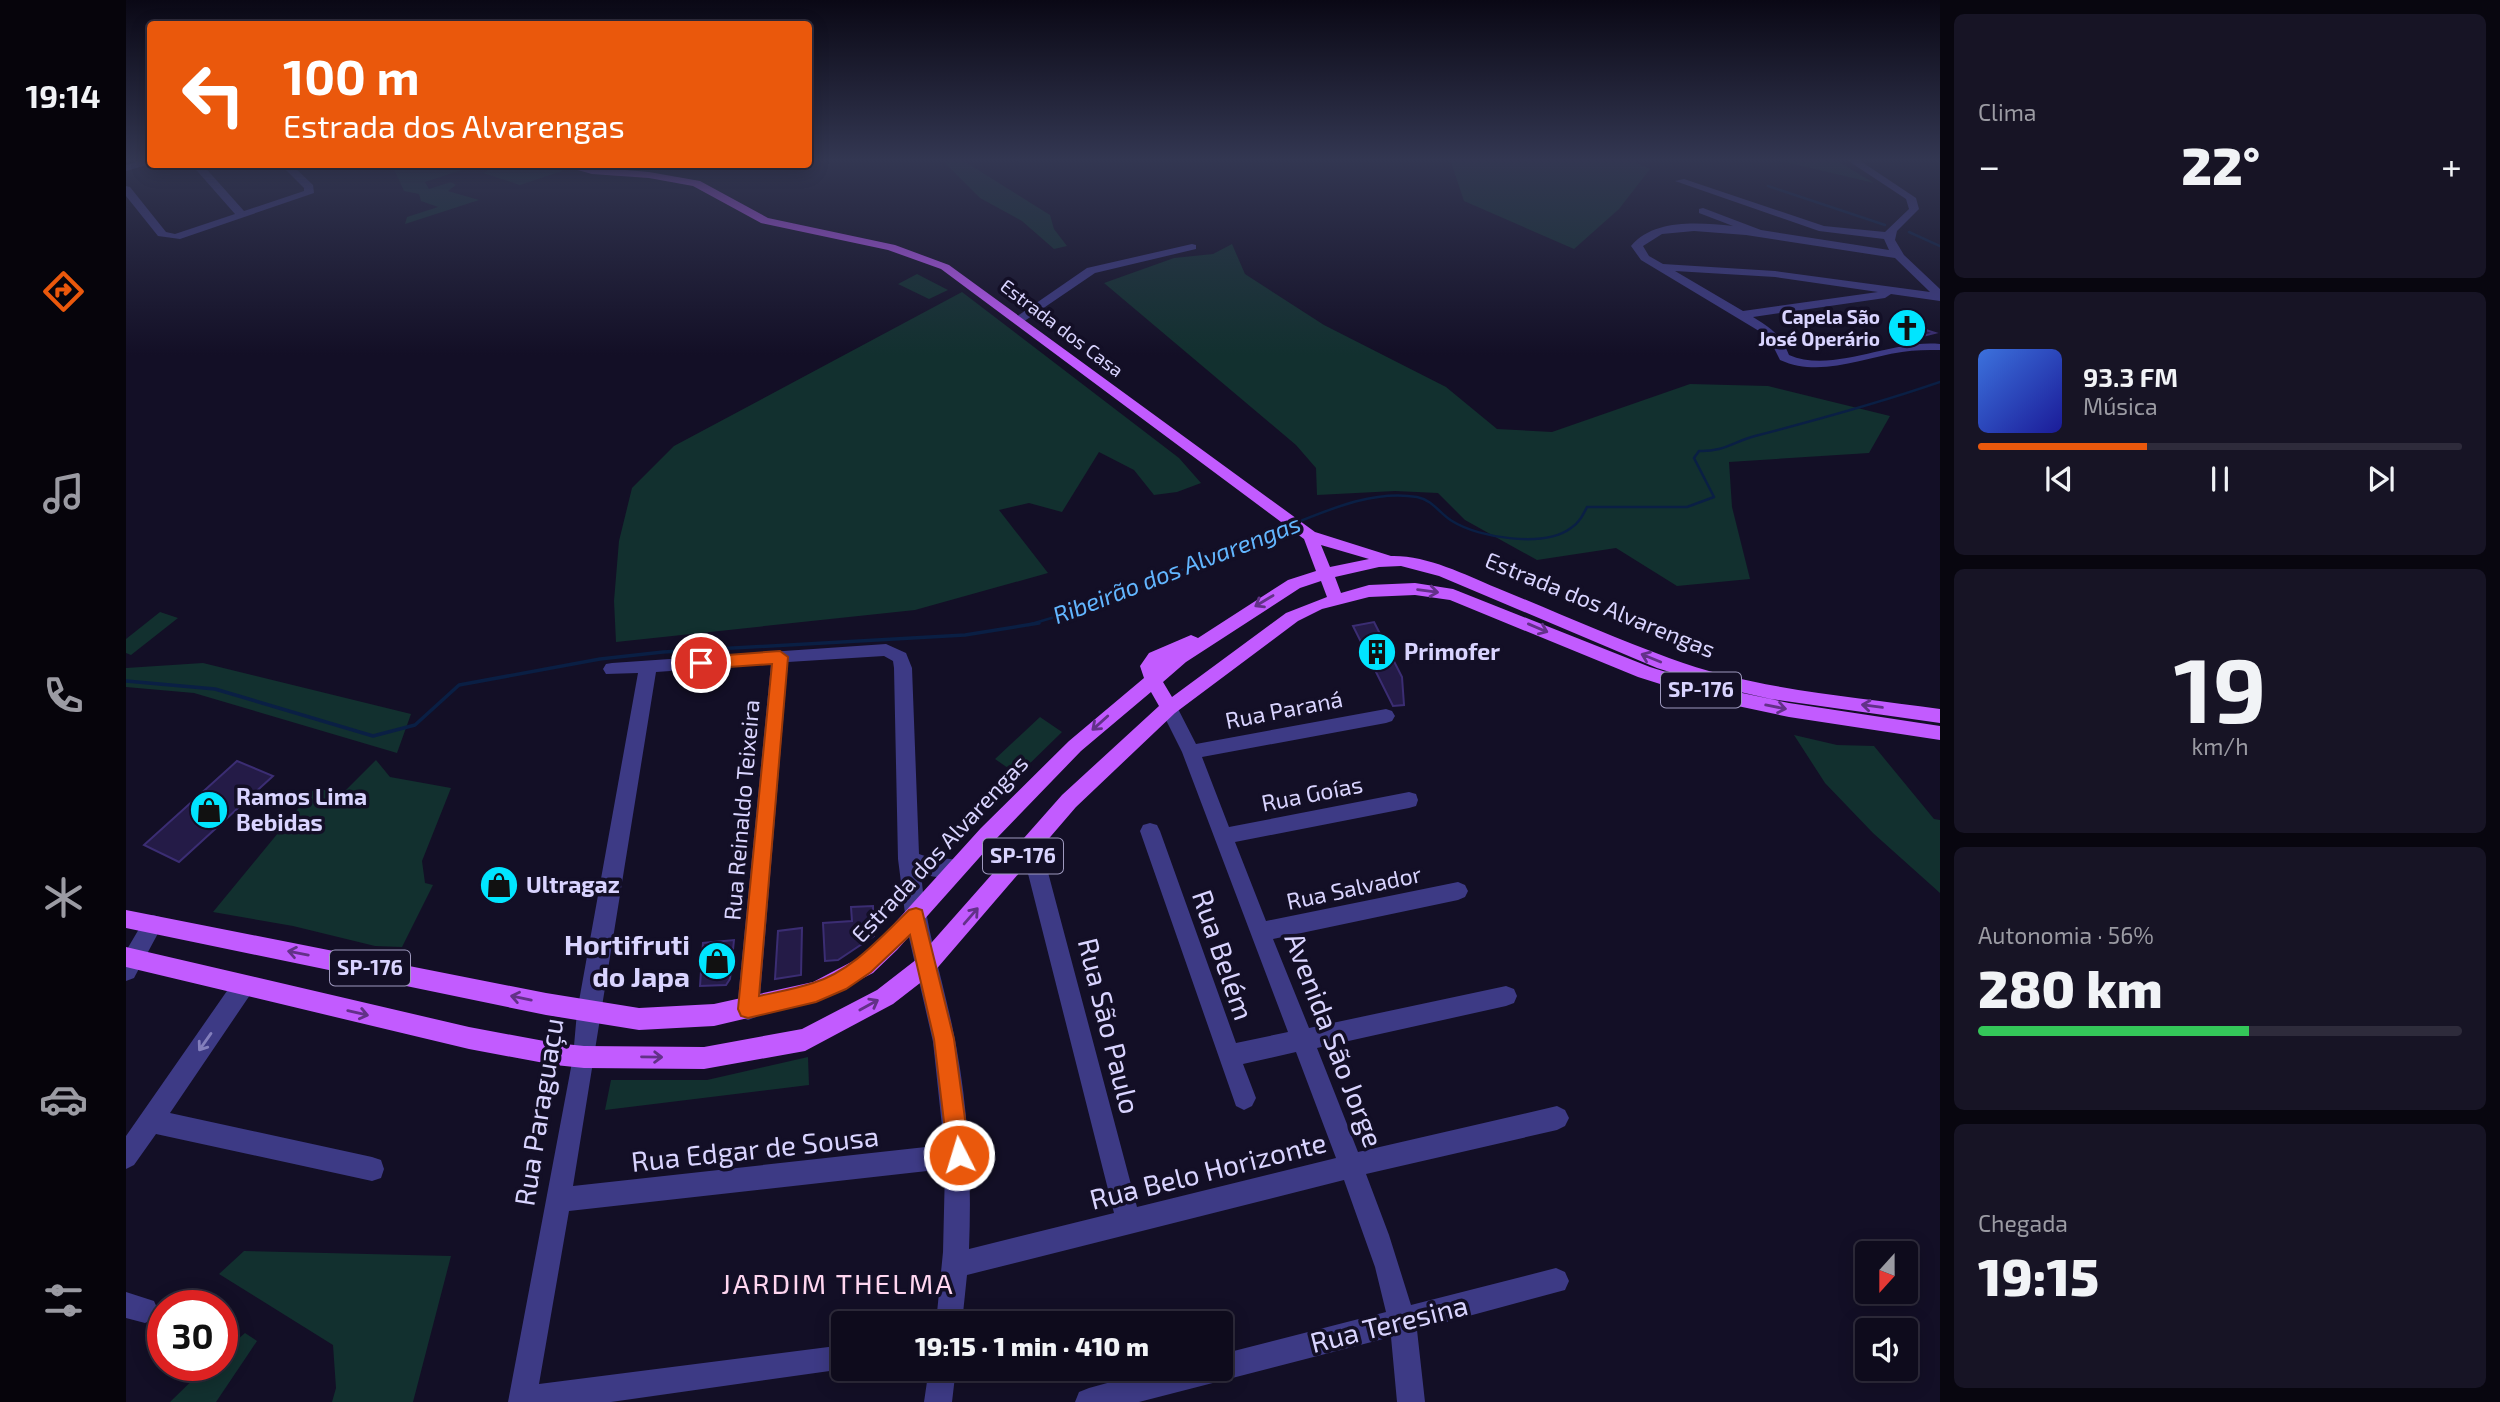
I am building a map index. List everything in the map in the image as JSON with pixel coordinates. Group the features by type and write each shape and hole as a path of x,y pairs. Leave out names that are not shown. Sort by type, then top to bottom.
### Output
{"main road":[{"name":"Estrada dos Casa","path":"776,223 913,253 945,267 1019,319 1309,539 1401,561"},
{"path":"1309,539 1336,599"},
{"path":"1303,580 1312,568 1309,539"},
{"name":"Estrada dos Alvarengas","path":"126,919 588,1012 639,1019 714,1016 816,992 839,982 864,966 916,916 957,868 1074,746 1153,680 1149,669 1152,659 1223,628 1303,580 1372,563 1401,561 1454,575 1663,663 1714,679 1771,692 1940,716"},
{"name":"Estrada dos Alvarengas","path":"129,962 244,985 525,1050 584,1057 704,1058 805,1040 885,997 925,966 1092,778 1169,708 1292,617 1336,599 1392,589 1425,590 1453,595 1644,672 1714,694 1789,710 1940,733"},
{"path":"1153,680 1169,708"}],"street":[{"path":"155,223 165,236 184,235 220,223"},
{"path":"1735,223 1759,233"},
{"path":"1806,223 1823,229 1889,236"},
{"path":"1889,236 1901,223"},
{"path":"1897,254 1759,233 1688,228 1654,233 1638,243 1638,250 1661,267 1773,335 1784,357 1802,365 1819,365 1908,347 1940,346"},
{"path":"1889,236 1897,254 1940,296"},
{"path":"1019,319 1091,270 1192,247"},
{"path":"1661,267 1775,274 1940,296"},
{"path":"1741,315 1825,305 1892,291"},
{"path":"1910,294 1940,306"},
{"path":"612,669 875,650 886,650 900,657 903,668 908,859 925,966 944,1039 959,1155 955,1265 950,1311"},
{"name":"Rua Reinaldo Teixeira","path":"748,1009 780,657"},
{"name":"Rua Paraguaçu","path":"522,1401 584,1057 588,1012 648,667"},
{"name":"Avenida São Jorge","path":"1169,708 1191,752 1351,1166 1389,1272 1411,1362 1411,1402"},
{"name":"Rua Paraná","path":"1191,752 1385,716"},
{"name":"Rua Goías","path":"1223,836 1409,800"},
{"name":"Rua Belém","path":"1150,831 1244,1098"},
{"name":"Rua São Paulo","path":"1031,846 1128,1222"},
{"path":"908,859 934,869 957,868"},
{"name":"Rua Salvador","path":"1260,932 1458,891"},
{"path":"129,962 153,924"},
{"path":"126,1157 244,985"},
{"path":"1229,1056 1506,996"},
{"name":"Rua Belo Horizonte","path":"955,1265 1351,1166 1557,1118"},
{"path":"151,1121 372,1169"},
{"name":"Rua Edgar de Sousa","path":"557,1200 959,1155"},
{"name":"Rua Teresina","path":"1233,1364 1556,1281"},
{"path":"522,1401 831,1360"},
{"path":"938,1402 941,1381"},
{"path":"1089,1402 1166,1381"}],"green space":[{"path":"1025,223 1052,223 1067,246 1054,249"},
{"path":"1515,223 1603,223 1574,249"},
{"path":"1232,244 1245,274 1324,325 1446,387 1497,429 1552,432 1690,384 1768,386 1890,416 1869,453 1729,462 1732,507 1750,579 1677,586 1616,548 1537,560 1465,520 1438,493 1395,491 1317,495 1316,468 1296,445 1104,283 1174,258 1213,254"},
{"path":"917,274 948,290 929,299 898,284"},
{"path":"962,292 1179,458 1201,483 1177,492 1154,495 1134,470 1099,452 1062,512 1029,503 999,510 1048,573 915,610 616,642 614,601 619,541 632,488 674,446"},
{"path":"160,612 178,618 131,655 126,653 126,639"},
{"path":"203,663 411,714 397,753 194,693 126,687 126,668"},
{"path":"1040,717 1062,732 1018,775 995,759"},
{"path":"1794,735 1837,745 1874,746 1934,819 1940,820 1940,893 1873,833 1825,783"},
{"path":"376,760 390,777 451,788 422,861 425,883 433,885 402,947 375,946 293,926 213,912 315,788 342,794"},
{"path":"808,1057 809,1085 605,1110 611,1080 707,1080"},
{"path":"244,1251 451,1256 413,1402 332,1402 336,1388 333,1345 219,1274"},
{"path":"245,1333 257,1341 238,1369 238,1339"},
{"path":"192,1381 230,1381 216,1402 170,1402"}],"building":[{"name":"Capela São José Operário","path":"1891,319 1935,333 1915,338 1889,324"},
{"name":"Primofer","path":"1374,622 1402,677 1404,705 1393,706 1353,626"},
{"name":"Ramos Lima Bebidas","path":"237,761 273,776 179,862 144,845"},
{"path":"873,906 874,936 838,960 825,961 823,923 852,921 851,907"},
{"path":"802,928 801,975 775,979 778,931"},
{"name":"Hortifruti do Japa","path":"734,940 730,979 726,985 700,986 703,943"}],"waterway":[{"path":"1880,223 1885,225"},
{"path":"1909,232 1940,246"},
{"name":"Ribeirão dos Alvarengas","path":"1298,522 1356,501 1402,495 1423,499 1452,521 1478,532 1512,538 1545,538 1571,528 1579,521 1587,507 1687,507 1714,497 1694,458 1699,451 1721,448 1940,382"},
{"name":"Ribeirão dos Alvarengas","path":"1030,625 1105,602 1290,525"},
{"name":"Ribeirão dos Alvarengas","path":"1030,625 1039,623"},
{"name":"Ribeirão dos Alvarengas","path":"126,681 215,689 373,736 415,725 459,685 600,659 663,652 965,635 1030,625"}],"place":[{"name":"Capela São José Operário","path":"1907,328"},
{"name":"Primofer","path":"1377,652"},
{"name":"Ramos Lima Bebidas","path":"209,810"},
{"name":"Ultragaz","path":"499,885"},
{"name":"Hortifruti do Japa","path":"717,961"}],"district":[{"name":"JARDIM THELMA","path":"838,1284"}],"route":[{"path":"701,663 780,657 748,1009 816,992 839,982 864,966 916,916 925,966 944,1039 959,1155"}]}
